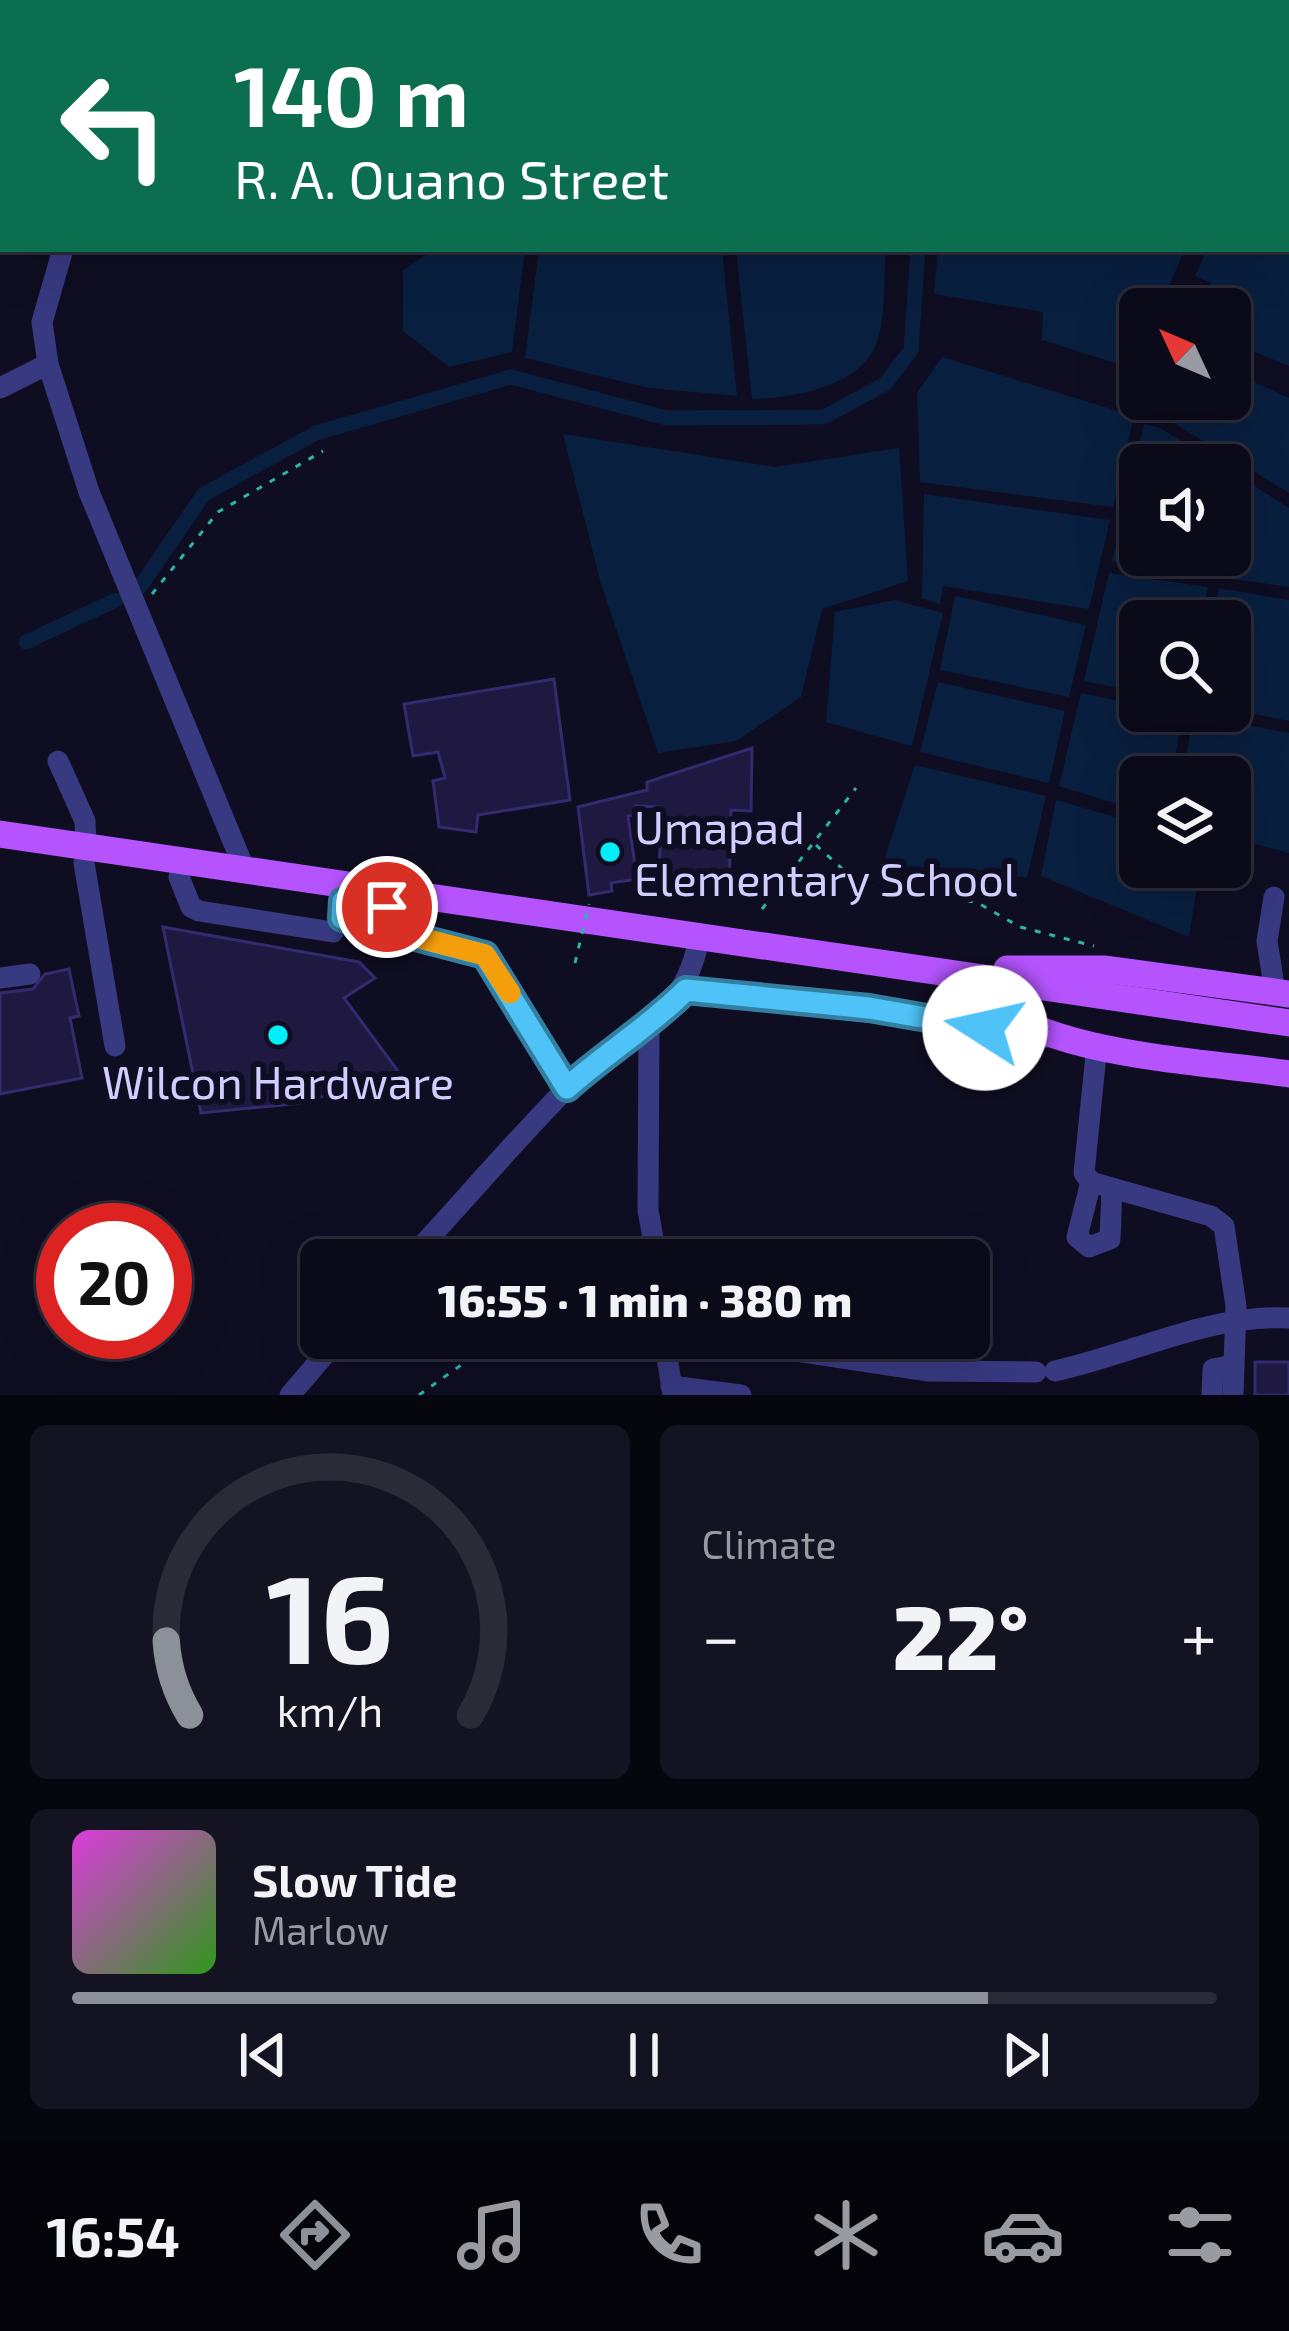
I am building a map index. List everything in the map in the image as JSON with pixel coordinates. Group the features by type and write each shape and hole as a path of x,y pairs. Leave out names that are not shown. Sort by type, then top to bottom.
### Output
{"main road":[{"path":"0,834 179,877 342,909 1289,1023"},
{"path":"0,852 244,868 984,985 1289,1040"},
{"path":"984,985 1014,966 1104,969 1282,993"},
{"path":"984,985 1004,1014 1049,1037 1289,1074"}],"street":[{"path":"62,252 42,322 48,364 83,477 244,868"},
{"path":"0,388 48,364"},
{"path":"58,761 85,821 85,854 115,1046"},
{"path":"1274,897 1267,941 1282,993"},
{"path":"342,909 485,955 567,1088"},
{"path":"428,1239 567,1088 603,1056 649,1028 686,990 696,952"},
{"path":"0,978 30,974"},
{"path":"686,990 869,1008 1049,1037"},
{"path":"649,1028 648,1210 653,1239"},
{"path":"1097,1045 1084,1173 1101,1185 1210,1216 1224,1226 1236,1318 1233,1395"},
{"path":"848,1359 928,1371 1045,1372 1121,1356 1236,1318 1289,1318"},
{"path":"290,1395 321,1359"},
{"path":"667,1359 672,1390 741,1395"},
{"path":"1212,1395 1213,1369 1234,1365"}],"path":[{"path":"139,610 218,512 323,452"},
{"path":"762,909 856,788"},
{"path":"816,845 858,878 978,903 1020,928 1093,946 1104,969"},
{"path":"575,963 589,904"},
{"path":"419,1395 470,1359"}],"water":[{"path":"430,252 525,252 512,352 449,367 403,331 403,270"},
{"path":"539,252 722,252 737,396 649,388 525,358"},
{"path":"736,252 886,252 882,322 867,359 822,388 752,399"},
{"path":"938,252 1184,252 1168,288 1119,288 1119,364 1042,340 1043,312 934,294"},
{"path":"1206,252 1289,252 1289,366 1251,351 1251,288 1209,288 1211,283 1195,276"},
{"path":"942,357 1119,411 1119,420 1133,420 1128,444 1119,444 1113,507 920,482 917,393"},
{"path":"1251,381 1289,398 1289,493 1251,470 1251,444 1208,444 1168,420 1251,420"},
{"path":"1144,424 1186,444 1139,444"},
{"path":"563,434 775,467 899,448 908,581 822,609 801,697 736,741 658,753 601,584"},
{"path":"1251,484 1289,508 1289,587 1211,576 1251,576"},
{"path":"924,494 1110,520 1089,609 943,586 940,604 922,598"},
{"path":"1119,532 1119,563 1112,562"},
{"path":"1109,573 1208,587 1205,600 1119,600 1119,688 1084,681"},
{"path":"1219,588 1289,600 1289,721 1251,713 1251,600 1216,600"},
{"path":"955,596 1086,625 1069,697 940,670"},
{"path":"895,600 943,613 912,746 826,722 835,612"},
{"path":"938,682 1065,711 1049,783 920,752"},
{"path":"1081,693 1119,701 1119,732 1179,732 1175,756 1119,756 1119,805 1059,786"},
{"path":"1251,726 1289,733 1289,853 1251,843 1251,756 1186,756 1191,732 1251,732"},
{"path":"915,765 1046,796 1027,878 967,868 882,866"},
{"path":"1056,800 1119,818 1119,888 1197,888 1189,937 1041,876"}],"building":[{"path":"554,679 570,800 478,815 476,832 439,827 433,781 445,778 438,752 413,756 404,704"},
{"path":"752,748 751,811 731,810 729,898 659,888 661,807 636,806 637,815 628,816 637,879 611,883 612,891 589,895 578,807 647,790 647,782"},
{"name":"Wilcon Hardware","path":"163,927 359,962 375,978 344,998 398,1071 303,1103 201,1113"},
{"path":"69,969 79,1016 70,1018 82,1078 0,1094 0,993 33,989 45,974"},
{"path":"1255,1362 1289,1362 1289,1395 1255,1395"}],"waterway":[{"path":"139,588 204,494 316,433 511,377 667,418 824,417 885,384 911,350 918,252"},
{"path":"26,642 116,600"}],"slow traffic":[{"path":"371,925 485,955 510,993"}],"place":[{"name":"Umapad Elementary School","path":"610,852"},
{"name":"Wilcon Hardware","path":"278,1035"}],"route":[{"path":"387,907 343,901 342,918 485,955 567,1088 603,1056 649,1028 686,990 869,1008 985,1028"}]}
